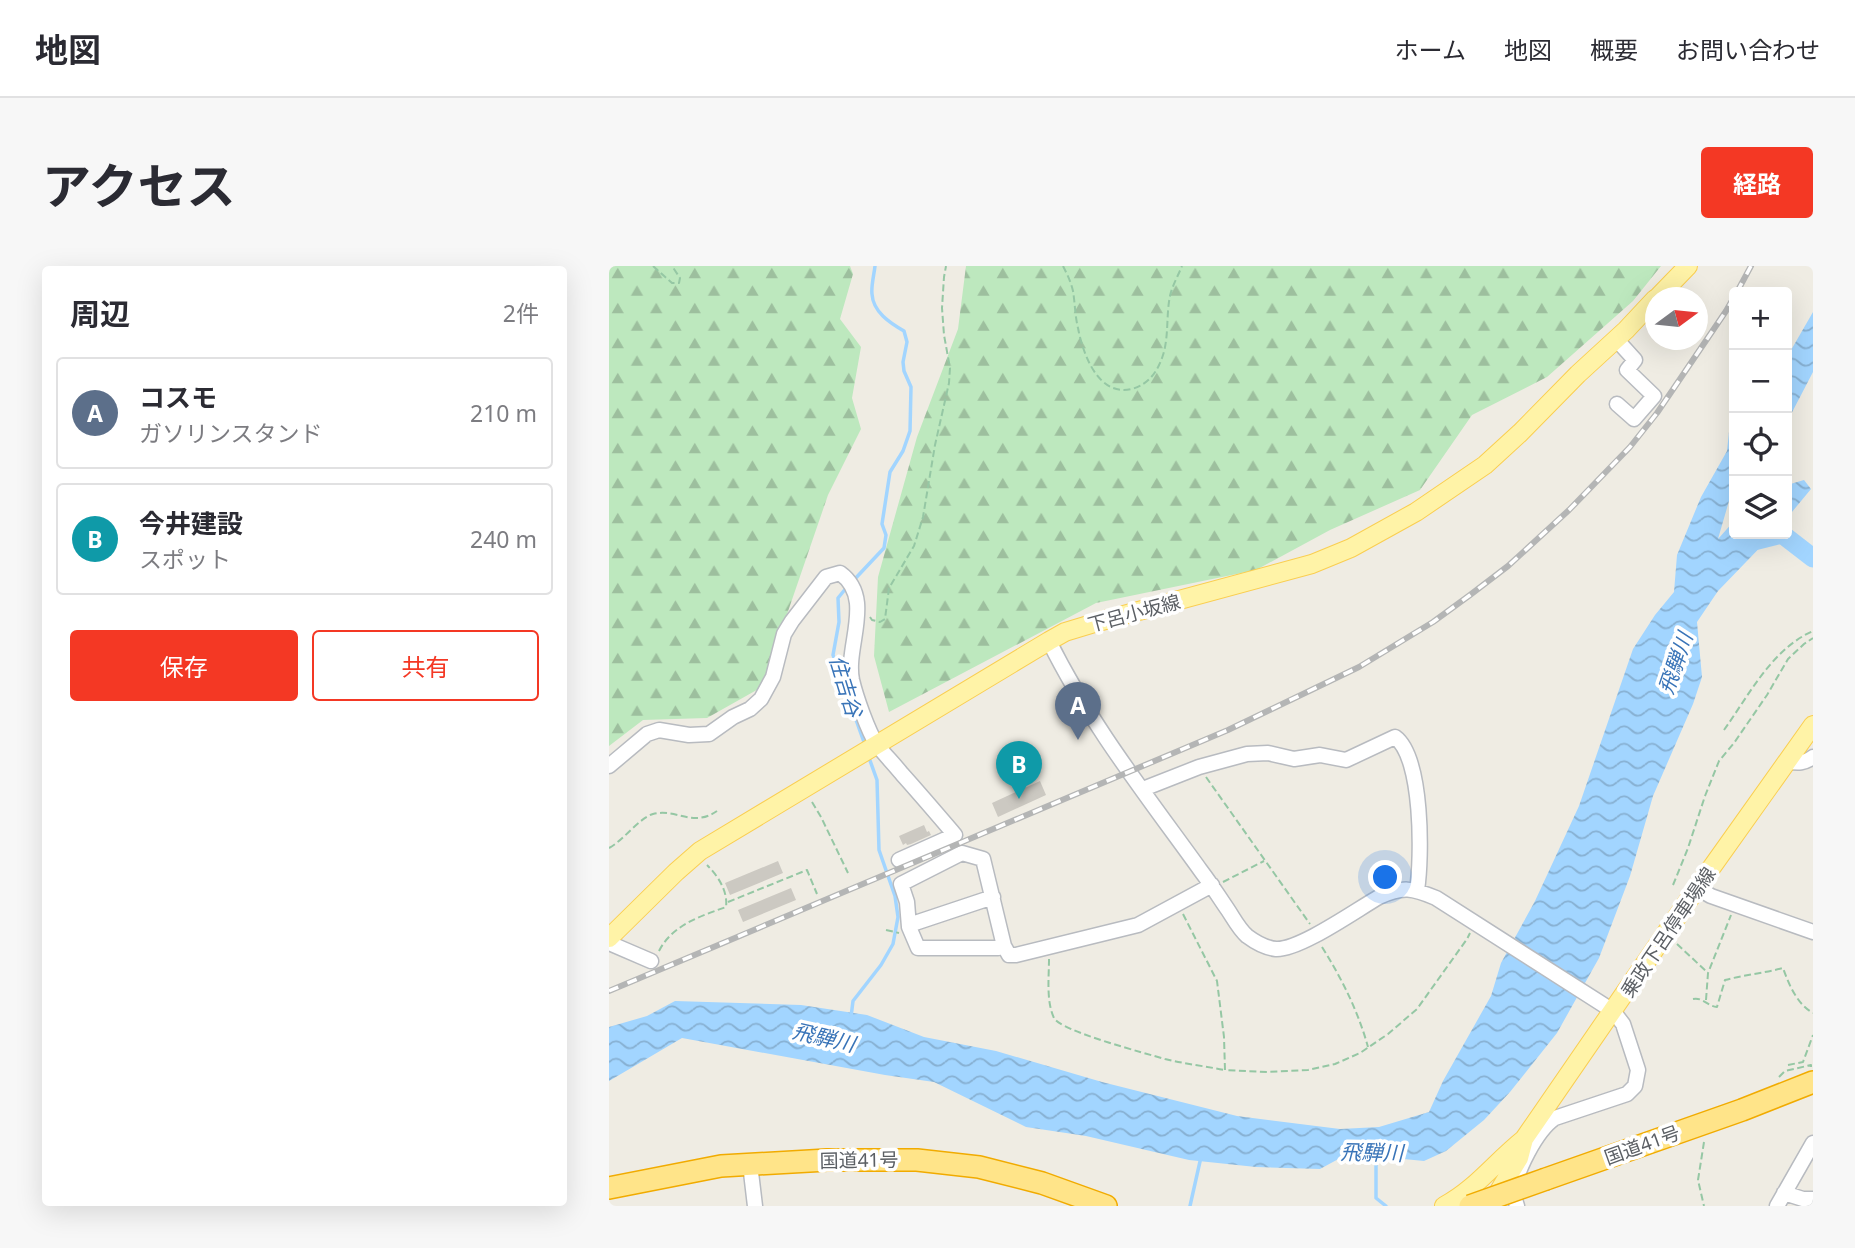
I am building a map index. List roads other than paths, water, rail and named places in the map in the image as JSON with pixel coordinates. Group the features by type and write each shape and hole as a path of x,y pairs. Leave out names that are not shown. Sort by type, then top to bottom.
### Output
{"highway":[{"name":"国道41号","path":"1470,1206 1742,1110 1813,1082"},
{"name":"国道41号","path":"609,1188 721,1166 879,1160 942,1162 979,1167 1042,1183 1106,1206"}],"main road":[{"name":"下呂小坂線","path":"1667,287 1688,266"},
{"name":"下呂小坂線","path":"609,941 675,872 697,853 1049,640 1098,622 1312,564 1351,548 1416,512 1485,465 1645,309"},
{"name":"乗政下呂停車場線","path":"1524,1139 1696,888 1813,725"},
{"path":"1444,1206 1476,1185 1524,1139"},
{"path":"1490,1206 1519,1158 1524,1139"}],"street":[{"path":"1616,339 1635,360 1627,370 1654,396 1634,419 1617,404"},
{"path":"609,766 647,734 659,730 689,735 709,734 750,709 761,699 773,677 784,634 792,621 826,577 840,573 855,593 857,604 852,680 867,725 877,744 955,835 899,860"},
{"path":"1049,640 1087,711 1246,935 1259,944 1274,949 1288,948 1392,891 1406,888 1417,890 1436,898 1613,1011 1623,1024 1638,1070 1635,1086 1627,1094 1547,1123 1518,1171 1514,1195 1517,1206"},
{"path":"1143,789 1199,767 1247,754 1268,753 1294,759 1327,755 1346,760 1395,737 1401,741 1416,778 1421,867 1417,890"},
{"path":"1788,761 1797,764 1813,757"},
{"path":"1005,946 919,948 909,925 907,902 901,884 962,853 983,859 1009,955 1138,925 1212,886"},
{"path":"1696,888 1711,896 1813,932"},
{"path":"909,925 993,897"},
{"path":"609,941 651,961"},
{"path":"1780,1199 1813,1143"},
{"path":"750,1164 755,1206"},
{"path":"1780,1199 1813,1199"}],"water":[{"path":"1813,312 1813,372 1792,412 1792,350"},
{"name":"飛騨川","path":"1729,432 1729,501 1718,539 1729,527 1729,539 1768,539 1718,591 1697,622 1702,677 1653,796 1630,876 1599,958 1557,1033 1484,1120 1446,1151 1424,1161 1363,1155 1344,1156 1320,1169 1256,1167 1189,1160 1086,1136 1026,1127 934,1082 682,1038 609,1081 609,1027 647,1016 675,1001 801,1005 867,1015 924,1037 996,1051 1102,1082 1237,1116 1340,1129 1379,1127 1429,1112 1443,1081 1491,996 1501,963 1535,901 1579,806 1633,649 1674,592 1677,555 1701,497 1727,451"},
{"path":"1804,480 1811,489 1792,512 1792,484"}],"waterway":[{"name":"住吉谷","path":"852,582 884,548 886,535 882,524 890,472 903,451 910,431 911,387 903,362 907,342 904,331 888,321 875,306 872,291 875,266"},
{"path":"1746,543 1782,534 1813,558"},
{"name":"住吉谷","path":"847,587 838,598 839,622 833,655 865,745"},
{"name":"住吉谷","path":"851,1017 853,1001 881,965 893,944 898,917 895,896 879,850 877,780 868,755"},
{"name":"飛騨川","path":"1376,1154 1376,1198 1386,1206"},
{"path":"1190,1206 1201,1157"}],"railway":[{"path":"1740,287 1751,266"},
{"path":"609,991 1228,730 1359,667 1433,622 1508,566 1569,510 1630,447 1657,413 1729,306"}],"place":[{"name":"コスモ","path":"1078,740"},
{"name":"今井建設","path":"1019,799"}]}
